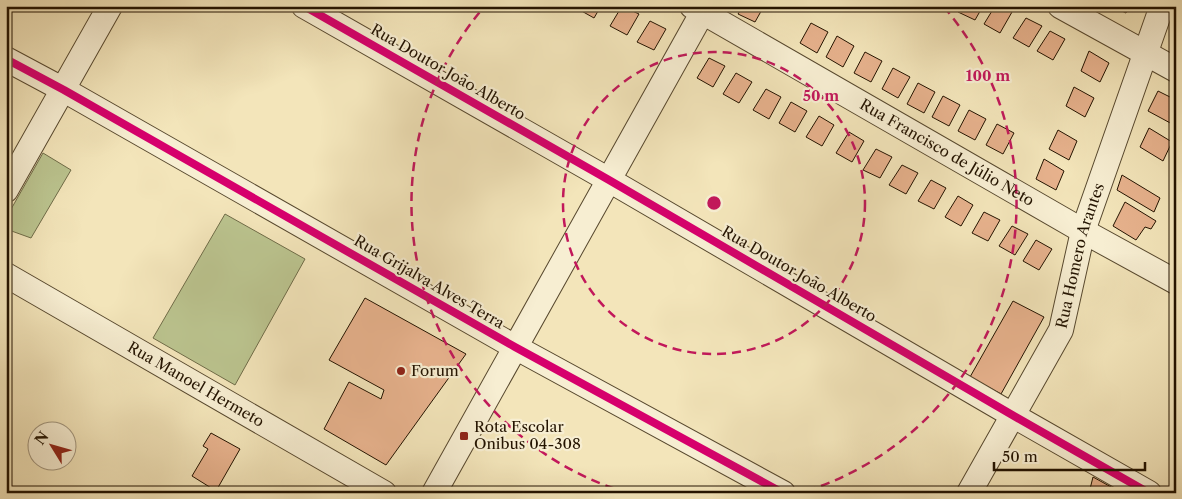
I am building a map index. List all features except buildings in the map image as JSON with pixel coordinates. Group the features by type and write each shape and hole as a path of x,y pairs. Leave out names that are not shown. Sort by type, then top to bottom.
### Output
{"street":[{"path":"6,190 110,6"},
{"name":"Rua Doutor João Alberto","path":"304,6 609,180 1149,493"},
{"path":"1060,6 1176,70"},
{"name":"Rua Homero Arantes","path":"969,493 1061,330 1083,230 1144,52 1162,6"},
{"path":"434,493 609,180 700,8"},
{"name":"Rua Francisco de Júlio Neto","path":"700,8 1176,282"},
{"name":"Rua Grijalva Alves Terra","path":"6,59 64,90 515,347 783,493"},
{"name":"Rua Manoel Hermeto","path":"6,275 384,493"}],"green space":[{"path":"43,153 71,170 31,238 6,229 6,218"},
{"path":"225,214 305,259 235,385 153,338"}],"cycle path":[{"path":"304,6 609,180 1149,493"},
{"path":"6,59 64,90 515,347 783,493"}],"place":[{"name":"Forum","path":"401,371"},
{"name":"Rota Escolar Onibus 04-308","path":"464,436"}]}
